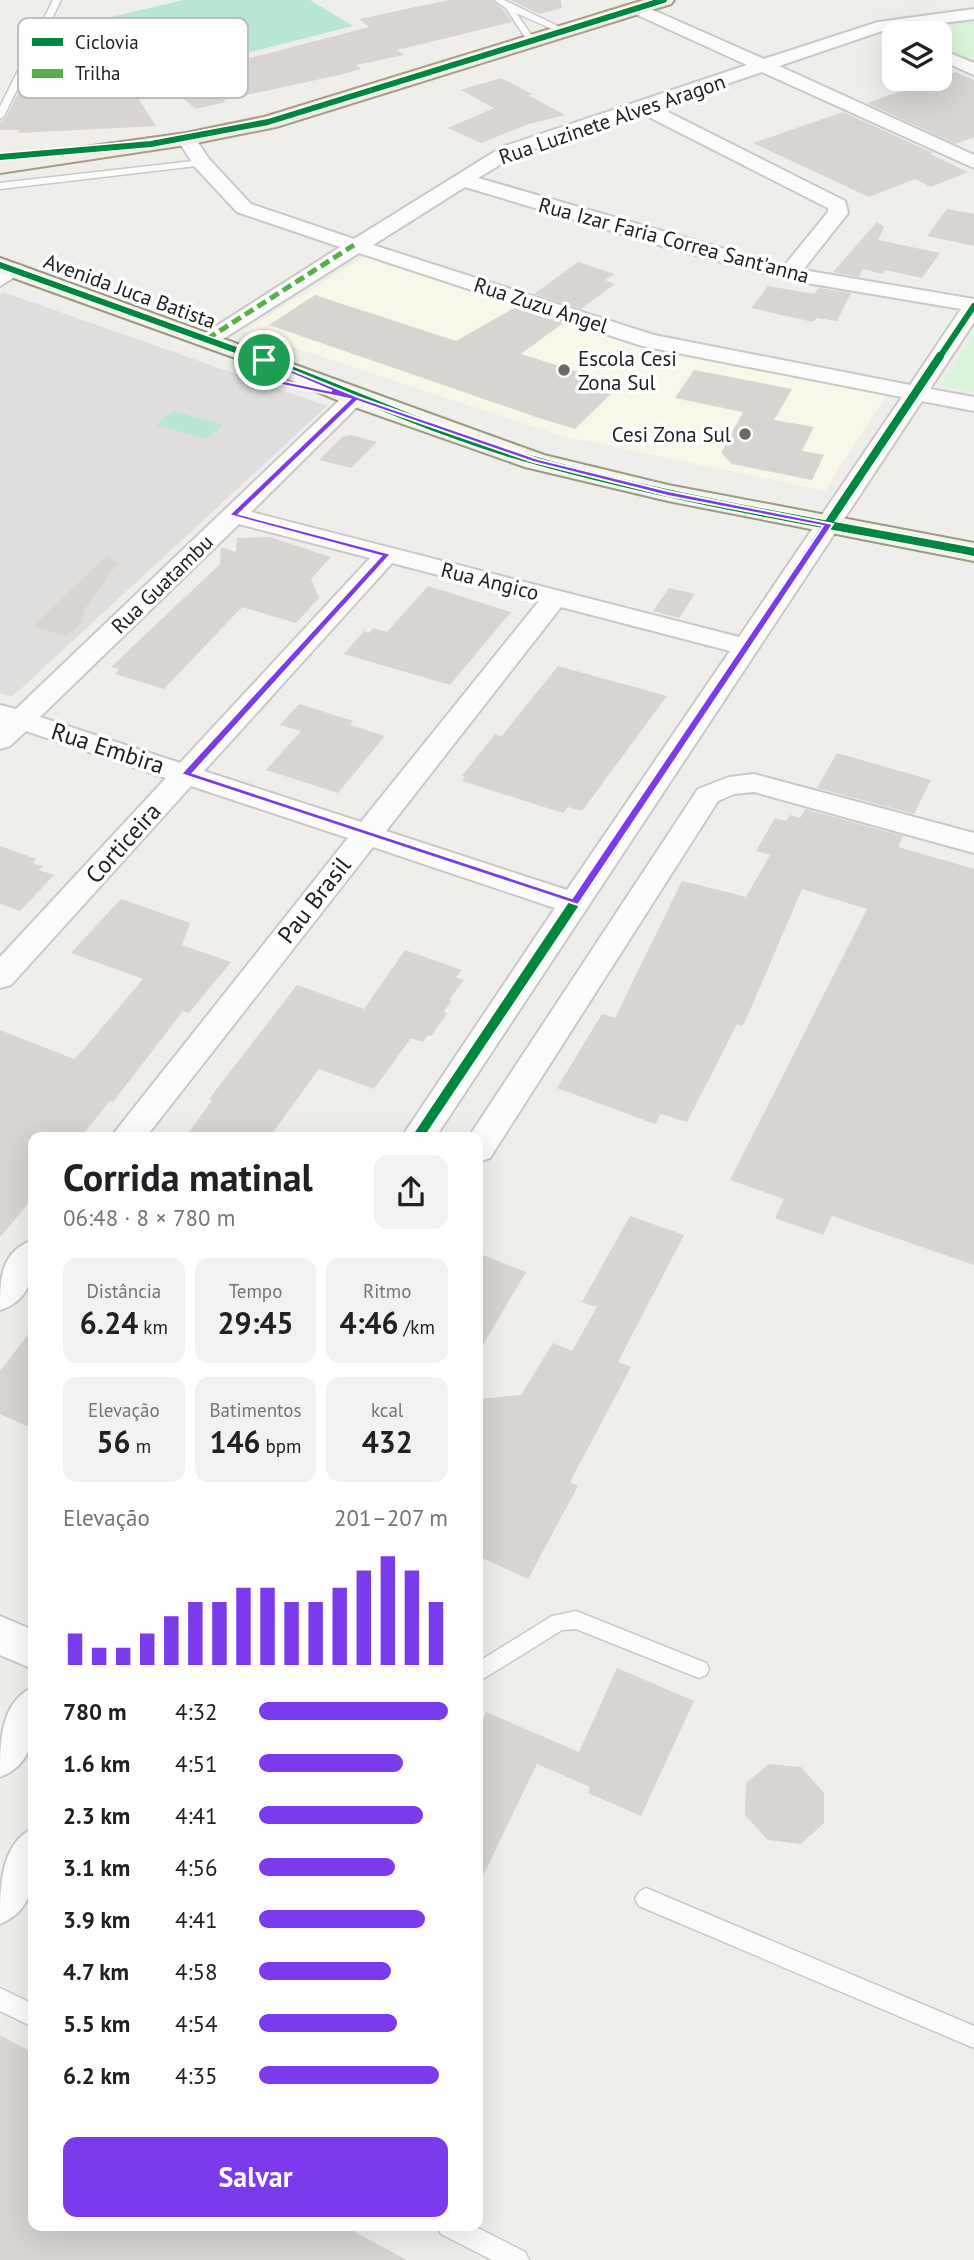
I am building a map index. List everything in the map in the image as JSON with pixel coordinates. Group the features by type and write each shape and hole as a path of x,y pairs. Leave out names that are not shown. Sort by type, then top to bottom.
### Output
{"main road":[{"path":"0,166 186,139 268,122 663,0"},
{"path":"0,157 110,149"},
{"name":"Avenida Juca Batista","path":"4,276 207,339 355,398 536,461 668,493 974,552"},
{"name":"Avenida Juca Batista","path":"4,276 243,375 355,398"},
{"path":"243,375 268,370 270,365 264,360"}],"street":[{"path":"638,8 974,162"},
{"name":"Rua Luzinete Alves Aragon","path":"914,21 974,14"},
{"name":"Rua Luzinete Alves Aragon","path":"207,339 460,179 509,151 764,66 882,31"},
{"path":"952,59 974,69"},
{"path":"644,107 838,205 838,213 789,274"},
{"name":"Rua Zuzu Angel","path":"186,139 202,163 244,208 354,245 650,341 974,404"},
{"name":"Rua Izar Faria Correa Sant'anna","path":"460,179 789,274 974,306"},
{"path":"420,1132 974,306"},
{"name":"Rua Guatambu","path":"0,740 11,716 234,515 355,398"},
{"name":"Rua Angico","path":"234,515 746,648"},
{"name":"Corticeira","path":"0,977 387,554"},
{"name":"Pau Brasil","path":"131,1132 555,598"},
{"name":"Rua Embira","path":"11,716 574,903"},
{"path":"483,1141 708,795 729,786 764,785 974,843"},
{"path":"0,1296 28,1260"},
{"path":"0,1634 28,1648"},
{"path":"0,1757 28,1715"},
{"path":"0,1902 28,1858"}],"lane":[{"path":"48,18 57,0"},
{"path":"498,0 564,31"},
{"path":"508,7 531,40"},
{"path":"0,116 18,79"},
{"path":"151,144 163,168"},
{"path":"0,186 202,163"},
{"path":"483,1670 559,1622 576,1620 699,1669"},
{"path":"646,1899 974,2037"},
{"path":"0,1999 28,2013"},
{"path":"459,2231 517,2260"}],"shaded area":[{"name":"Escola Cesi Zona Sul","path":"369,254 644,345 887,394 825,491 562,436 244,331"},
{"path":"3,292 327,406 12,697 0,693 0,294"}],"green space":[{"path":"183,0 310,0 353,26 248,53 248,18 107,18"},
{"path":"974,18 974,62 952,52 950,21"},
{"path":"974,334 974,392 940,386"},
{"path":"173,411 223,425 207,439 156,425"}],"building":[{"path":"449,0 492,0 504,10 512,22 397,50 404,55 356,65 361,69 248,95 248,59 369,27 359,19"},
{"path":"510,0 561,0 562,8 539,14"},
{"path":"952,73 974,80 974,137 956,144 867,103 901,91 952,91"},
{"path":"501,78 565,115 526,125 481,143 448,128 494,108 461,90"},
{"path":"18,94 18,98 138,98 156,126 18,133 19,130 0,130 0,122 6,117"},
{"path":"183,98 233,98 224,100 226,102 196,109"},
{"path":"843,112 968,172 931,187 915,179 869,197 753,143"},
{"path":"947,209 974,214 974,246 927,236"},
{"path":"877,222 884,227 878,240 940,253 922,278 885,270 883,274 863,269 859,277 833,272"},
{"path":"578,262 615,274 605,280 615,284 581,309 534,294"},
{"path":"768,286 814,294 819,288 851,293 837,321 817,318 813,322 751,308"},
{"path":"315,295 456,341 516,307 563,323 521,354 620,385 575,429 269,325"},
{"path":"694,370 792,389 774,420 814,427 802,451 824,455 812,480 732,464 721,453 743,412 675,398"},
{"path":"351,435 377,442 351,468 319,460 342,437"},
{"path":"270,537 331,557 311,579 319,598 296,623 242,607 164,689 115,674 119,669 111,667 220,564 221,547 236,552 237,538"},
{"path":"108,555 117,564 84,610 81,623 67,636 33,626"},
{"path":"428,586 511,612 450,685 344,654 364,631 369,633 373,628 387,632"},
{"path":"669,588 695,594 679,618 653,611"},
{"path":"558,666 667,696 582,811 568,807 563,813 462,781 465,777 462,776 495,734 501,737"},
{"path":"299,704 353,721 350,725 385,736 338,793 266,770 301,731 280,725"},
{"path":"837,753 931,780 914,814 817,788"},
{"path":"805,809 903,836 898,847 974,869 974,1265 832,1216 823,1235 775,1218 784,1199 730,1180 867,909 802,889 745,1022 742,1026 737,1024 687,1122 661,1114 655,1124 557,1088 602,1014 615,1018 682,881 746,897 770,855 756,851 775,818 786,821 790,815 800,818"},
{"path":"0,846 36,859 33,863 43,866 39,870 54,875 20,911 0,904"},
{"path":"121,899 190,923 182,945 231,962 189,1013 183,1011 113,1102 110,1101 85,1132 28,1132 28,1204 0,1237 0,1030 74,1059 143,979 71,953"},
{"path":"405,950 462,970 456,977 464,980 449,1000 452,1001 444,1011 447,1014 431,1036 428,1035 423,1042 411,1038 374,1089 319,1069 273,1132 189,1132 212,1100 209,1099 297,985 364,1009"},
{"path":"630,1216 684,1235 618,1362 631,1367 570,1482 578,1486 528,1579 483,1558 483,1399 521,1395 553,1343 572,1351 597,1307 582,1302"},
{"path":"483,1255 526,1272 483,1345"},
{"path":"28,1335 28,1427 0,1414 0,1371"},
{"path":"617,1668 694,1701 641,1816 588,1793 590,1787 537,1764 483,1876 483,1718 486,1712 579,1752"},
{"path":"769,1764 801,1767 824,1793 824,1823 801,1844 768,1840 745,1815 746,1783"},
{"path":"0,2035 28,2050 28,2231 353,2231 407,2260 0,2260"}],"marked path":[{"path":"207,339 354,245"}],"cycle path":[{"path":"0,157 151,144 268,122 664,0"},
{"path":"0,265 264,360 355,398 535,461 668,493 974,552"},
{"path":"421,1132 974,306"}],"place":[{"name":"Escola Cesi Zona Sul","path":"564,370"},
{"name":"Cesi Zona Sul","path":"745,434"}],"route":[{"path":"264,360 270,365 268,370 259,374 243,375 355,398 536,461 668,493 828,524 574,903 186,774 387,554 234,515 355,398 264,360"}]}
